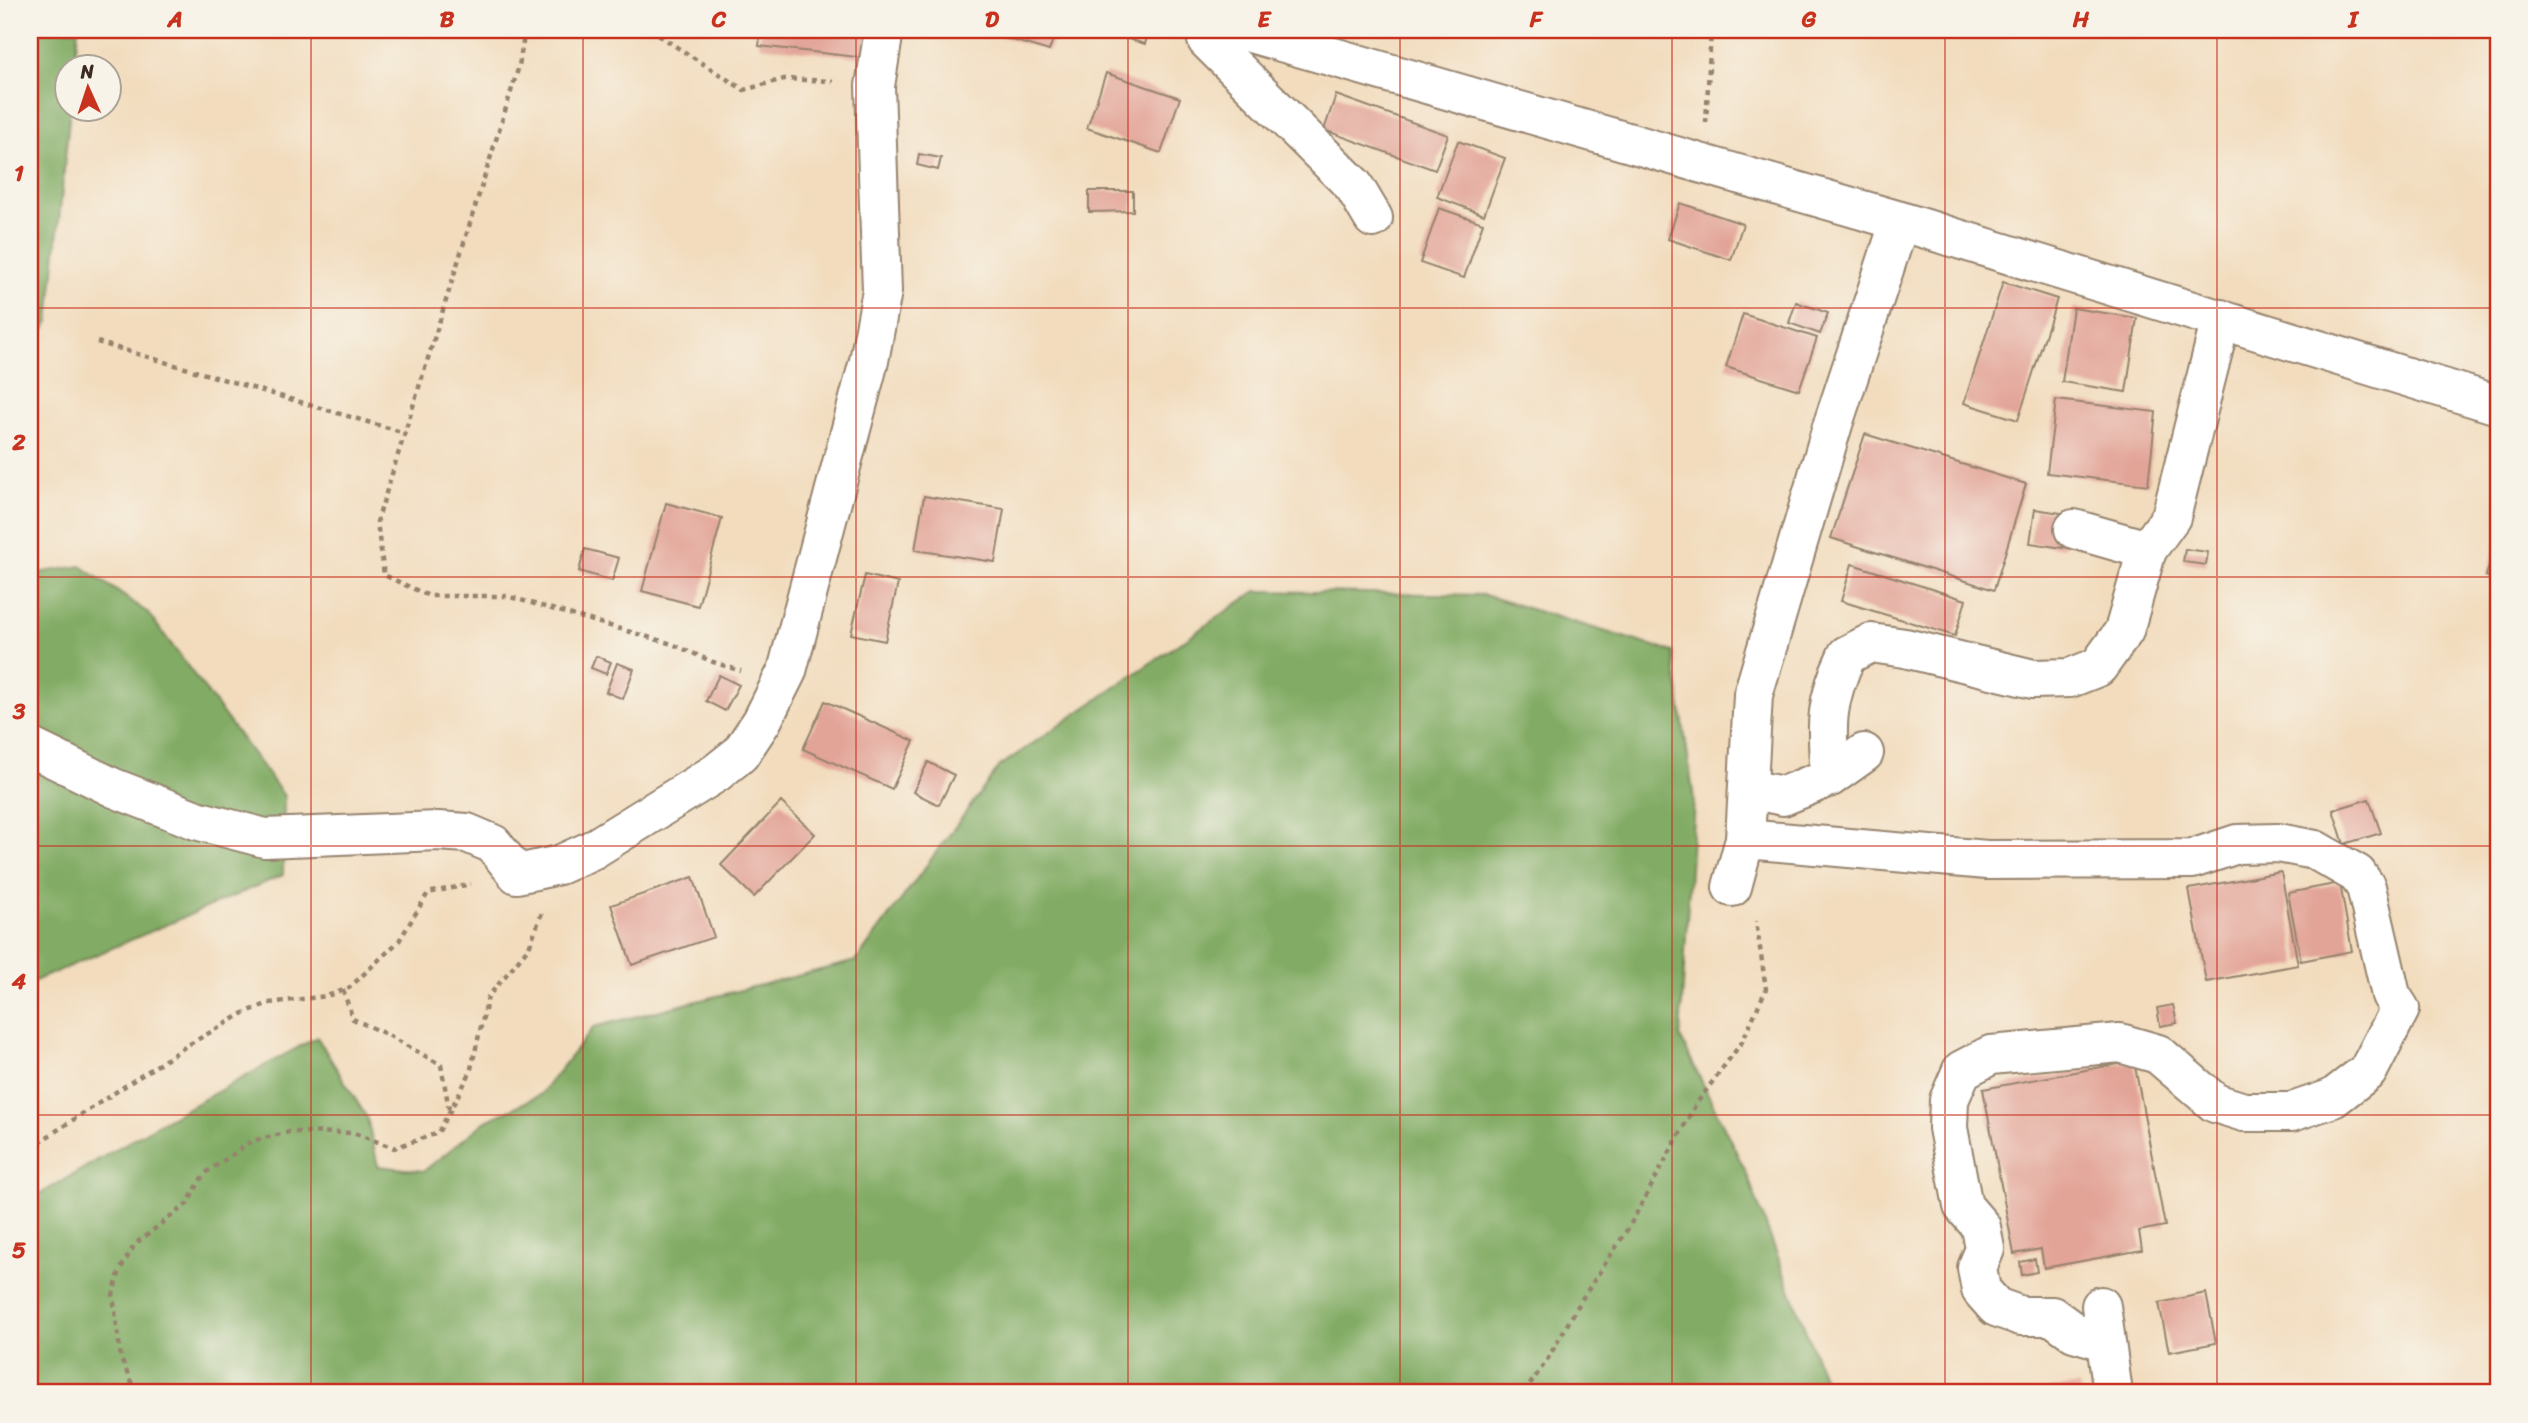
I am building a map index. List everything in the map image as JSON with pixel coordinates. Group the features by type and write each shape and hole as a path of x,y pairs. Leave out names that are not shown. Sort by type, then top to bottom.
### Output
{"street":[{"path":"30,747 114,788 196,820 265,838 438,831 467,833 493,844 517,874 559,865 603,843 716,774 740,754 762,722 787,671 869,362 882,291 875,86 884,30"},
{"path":"1206,30 1207,40 1354,186 1373,218"},
{"path":"1240,30 1900,221 2498,405"},
{"path":"1732,887 1745,839 1753,695 1833,424 1900,221"},
{"path":"1829,777 1826,727 1834,682 1847,655 1871,643 1905,648 2033,679 2070,678 2098,667 2124,631 2147,550 2171,517 2221,319"},
{"path":"2074,529 2147,550"},
{"path":"1749,789 1783,796 1829,777 1864,753"},
{"path":"1745,839 1987,860 2192,859 2237,844 2278,843 2315,850 2357,874 2366,887 2392,995 2400,1009 2368,1071 2333,1098 2292,1112 2244,1112 2215,1103 2158,1054 2120,1044 1992,1055 1962,1070 1949,1100 1948,1128 1964,1206 1981,1227 1985,1249 1977,1268 1981,1290 1996,1307 2021,1315 2052,1316 2074,1332 2103,1324 2113,1393"}],"path":[{"path":"525,30 519,66 377,522 384,575 429,596 508,596 671,645 780,684"},
{"path":"650,30 744,90 784,79 842,81 875,86"},
{"path":"1701,163 1705,148 1711,30"},
{"path":"97,342 405,433"},
{"path":"136,1393 121,1359 113,1295 120,1270 135,1244 187,1204 204,1174 252,1141 289,1132 354,1133 394,1148 438,1133 470,1073 488,997 529,947 559,865"},
{"path":"30,1147 188,1045 244,1013 269,1003 327,996 349,988 399,941 428,893 517,874"},
{"path":"1524,1393 1629,1227 1696,1104 1742,1042 1766,989 1756,920 1732,887"},
{"path":"343,990 354,1019 388,1034 441,1065 450,1111"}],"green space":[{"path":"30,30 78,30 76,52 52,52 52,122 69,122 49,321 30,357"},
{"path":"81,566 148,613 284,796 283,875 30,983 30,574"},
{"path":"1256,591 1484,595 1673,652 1694,800 1680,1037 1746,1172 1829,1393 30,1393 30,1200 162,1122 317,1037 367,1118 378,1166 424,1171 486,1121 540,1095 594,1027 856,961 1000,766"}],"building":[{"path":"761,30 869,30 866,58 759,46"},
{"path":"979,30 1056,30 1049,51"},
{"path":"1109,30 1149,30 1145,44 1108,33"},
{"path":"1106,73 1180,98 1161,153 1087,128"},
{"path":"1336,95 1448,135 1435,170 1324,130"},
{"path":"1458,141 1505,158 1484,215 1437,197"},
{"path":"919,154 941,158 938,170 917,165"},
{"path":"1089,191 1133,191 1133,211 1089,212"},
{"path":"1680,203 1743,224 1731,260 1668,239"},
{"path":"1439,208 1483,223 1464,278 1420,263"},
{"path":"2003,282 2057,299 2018,420 1964,403"},
{"path":"1796,302 1828,313 1820,334 1789,323"},
{"path":"2073,308 2137,318 2126,392 2062,382"},
{"path":"1743,314 1817,338 1799,390 1726,367"},
{"path":"2056,400 2156,412 2148,485 2047,473"},
{"path":"1865,434 2026,484 1994,590 1831,538"},
{"path":"924,496 1004,509 995,562 915,550"},
{"path":"666,503 722,518 698,606 642,591"},
{"path":"2035,509 2068,514 2063,548 2030,543"},
{"path":"2498,535 2498,580 2486,576"},
{"path":"585,549 619,558 612,581 579,571"},
{"path":"2185,549 2208,552 2206,565 2183,562"},
{"path":"1852,564 1966,600 1955,636 1841,601"},
{"path":"865,575 898,583 885,641 851,634"},
{"path":"596,656 611,662 606,674 591,668"},
{"path":"617,663 634,669 623,699 606,692"},
{"path":"719,675 739,685 725,711 706,701"},
{"path":"825,701 914,741 892,789 803,749"},
{"path":"928,762 954,775 939,805 913,792"},
{"path":"2369,799 2381,833 2344,844 2333,810"},
{"path":"781,802 815,834 754,897 721,865"},
{"path":"2281,872 2298,965 2206,982 2189,889"},
{"path":"693,877 714,937 632,965 611,905"},
{"path":"2340,883 2352,951 2301,961 2288,893"},
{"path":"2173,1005 2177,1023 2160,1026 2157,1008"},
{"path":"2134,1061 2165,1226 2139,1231 2142,1250 2044,1268 2041,1249 2014,1254 1983,1089"},
{"path":"2035,1259 2037,1272 2022,1275 2020,1262"},
{"path":"2206,1293 2216,1343 2169,1352 2159,1303"},
{"path":"2079,1385 2081,1393 2050,1393 2049,1389"}]}
